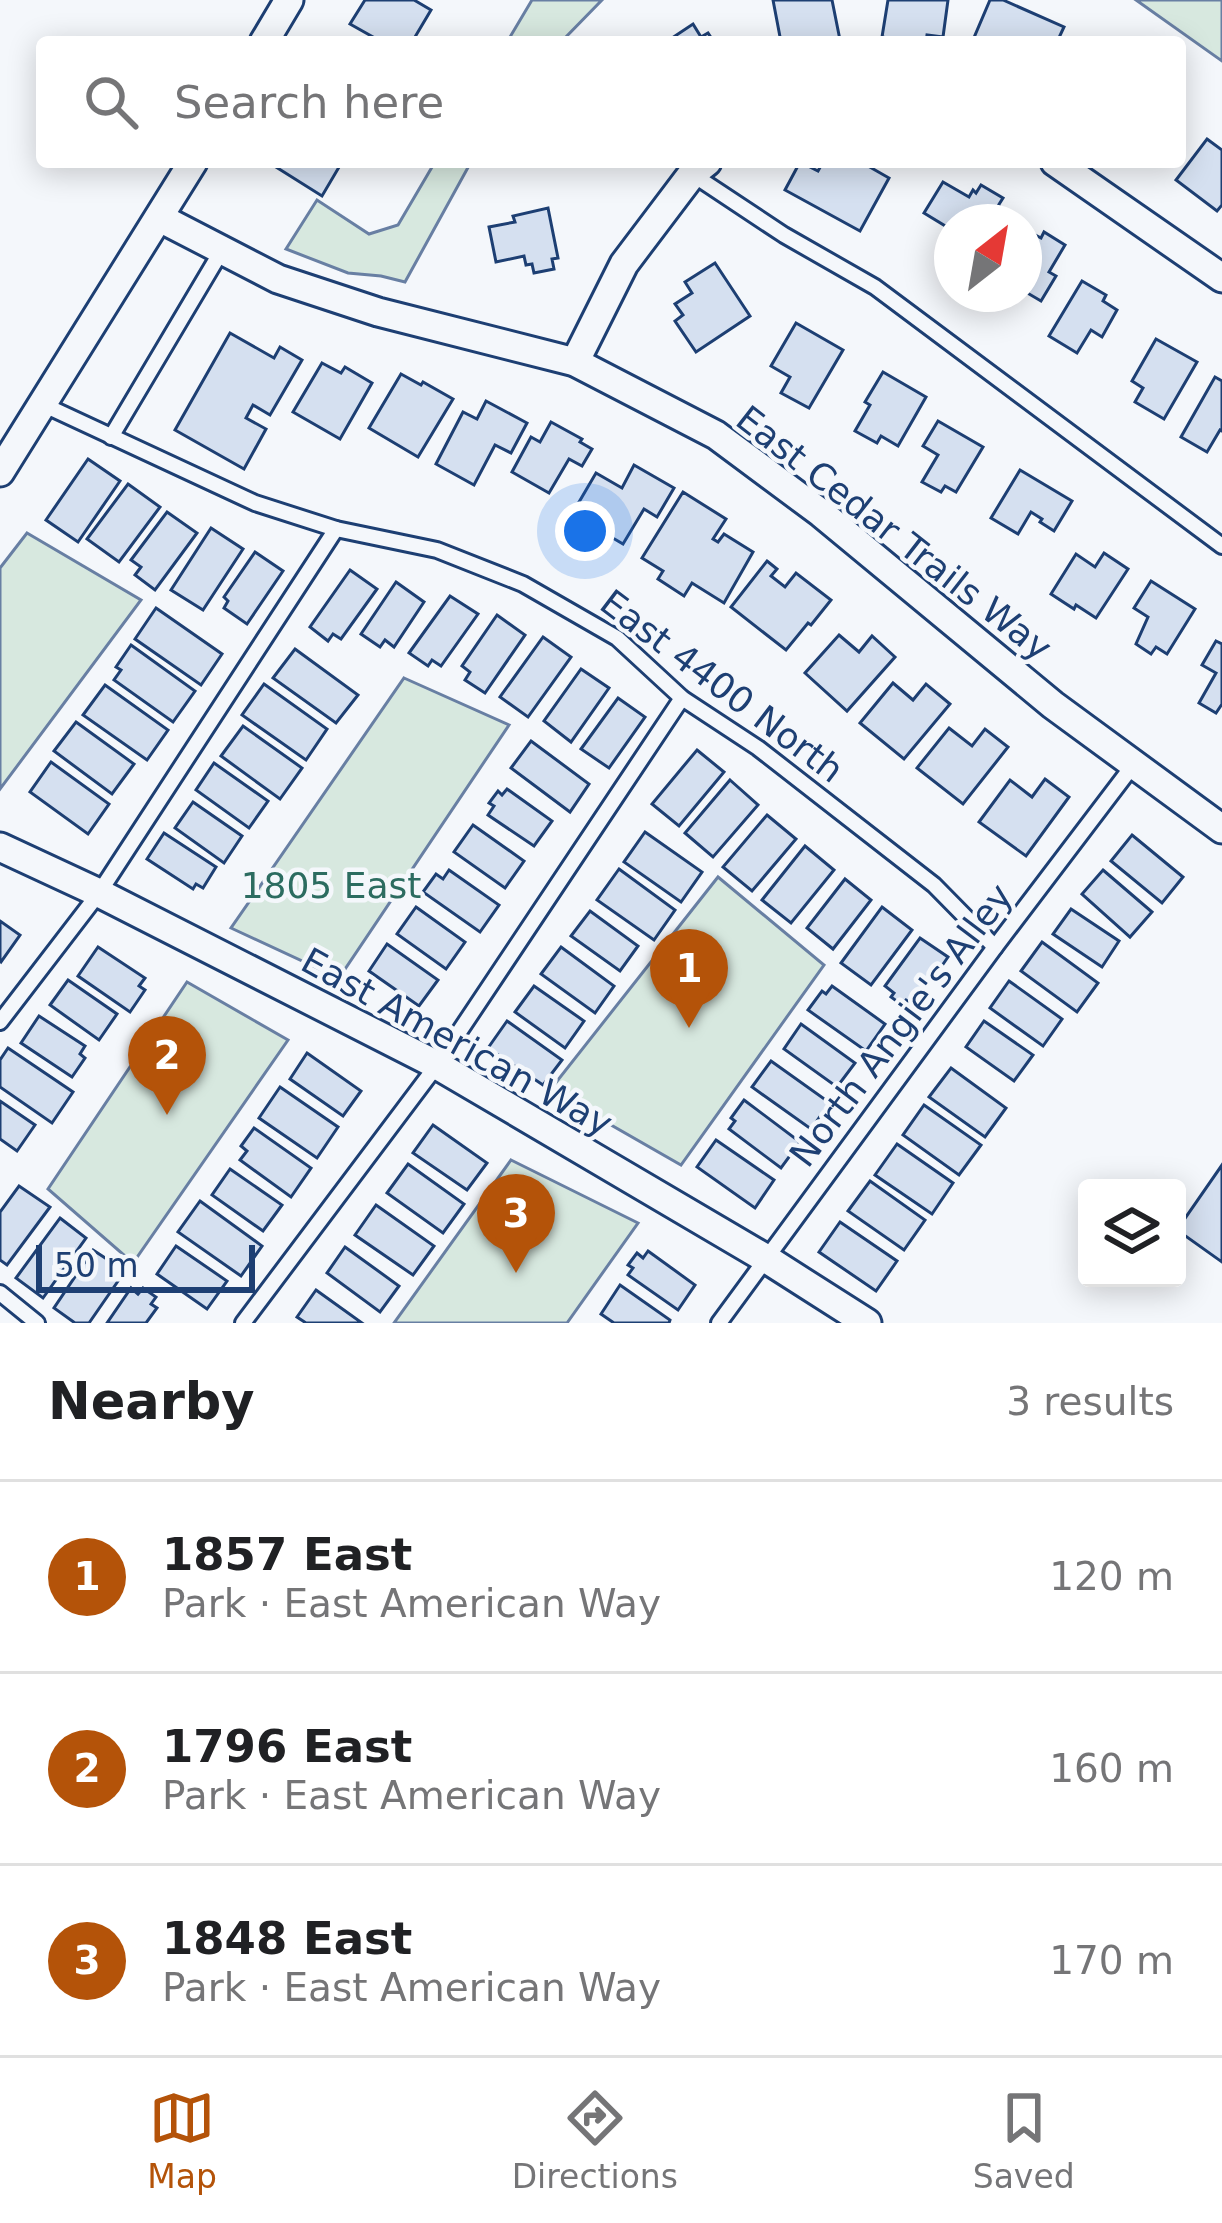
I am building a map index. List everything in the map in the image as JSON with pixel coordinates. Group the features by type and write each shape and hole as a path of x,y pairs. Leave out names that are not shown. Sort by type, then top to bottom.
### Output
{"street":[{"path":"268,36 289,0"},
{"path":"5,456 189,168"},
{"path":"575,362 624,264 699,168"},
{"path":"1064,168 1222,278"},
{"name":"East Cedar Trails Way","path":"160,218 278,280 374,311 575,362 716,435 821,513 1053,705 1222,829"},
{"name":"East American Way","path":"0,847 436,1065 867,1323"}],"lane":[{"path":"699,168 784,235 874,287 1222,546"},
{"path":"111,437 222,250"},
{"name":"East 4400 North","path":"42,404 255,503 336,529 436,550 523,584 617,638 682,698 758,748 934,885 995,947"},
{"path":"0,1022 99,893 336,529"},
{"path":"243,1323 436,1065 682,698"},
{"name":"North Angie's Alley","path":"719,1323 1134,764"},
{"path":"0,1293 37,1323"}],"green space":[{"path":"532,0 602,0 567,36 511,36"},
{"path":"1136,0 1222,0 1222,61"},
{"path":"431,168 468,168 405,282 348,273 286,249 317,200 369,234 398,225"},
{"path":"27,533 141,600 0,789 0,568"},
{"name":"1805 East","path":"404,678 509,725 339,978 231,928"},
{"path":"718,877 824,965 681,1165 550,1090"},
{"path":"187,982 288,1040 133,1263 48,1189"},
{"path":"511,1160 638,1223 567,1323 394,1323"}],"building":[{"path":"365,0 414,0 431,10 416,36 371,36 350,24"},
{"path":"773,0 832,0 839,36 780,36"},
{"path":"888,0 948,0 943,36 882,36"},
{"path":"990,0 1003,0 1064,27 1060,36 975,36"},
{"path":"693,24 700,36 675,36"},
{"path":"1207,139 1222,150 1222,205 1217,211 1176,180"},
{"path":"278,168 338,168 322,196"},
{"path":"797,168 872,168 889,178 860,231 785,190"},
{"path":"943,182 969,197 981,185 1003,198 999,204 934,204 934,219 924,213"},
{"path":"548,208 558,258 552,259 554,269 534,273 524,256 496,262 489,227"},
{"path":"1044,232 1065,245 1049,272 1056,276 1042,299"},
{"path":"715,263 750,316 696,352 675,321 683,315 675,304 692,293 685,282"},
{"path":"1082,281 1106,295 1103,301 1117,310 1102,337 1091,330 1077,353 1049,336"},
{"path":"796,323 843,350 809,408 781,393 790,377 771,366"},
{"path":"230,333 274,358 280,347 302,360 270,415 253,405 246,418 266,429 244,469 175,430"},
{"path":"1156,339 1197,362 1164,419 1135,402 1143,388 1132,381"},
{"path":"322,363 341,373 345,367 372,383 340,439 293,412"},
{"path":"883,372 926,397 898,446 881,436 877,443 855,431"},
{"path":"401,374 453,399 418,457 369,428"},
{"path":"1215,377 1222,381 1222,431 1207,452 1181,437"},
{"path":"486,401 527,423 511,453 495,445 474,485 436,464 463,412 477,419"},
{"path":"938,421 983,447 956,492 945,486 941,492 922,482 938,455 923,446"},
{"path":"551,422 592,449 582,466 569,459 549,493 512,472 531,437 540,442"},
{"path":"88,459 120,481 78,542 46,520"},
{"path":"634,465 674,488 657,517 644,509 623,544 572,514 596,473 622,488"},
{"path":"1020,470 1072,501 1054,531 1031,512 1018,534 991,518"},
{"path":"128,484 160,507 119,562 87,539"},
{"path":"683,492 726,519 713,539 718,542 724,534 753,552 724,603 692,583 684,596 658,579 663,571 642,558"},
{"path":"167,512 197,533 155,590 135,575 141,567 131,560"},
{"path":"211,528 243,549 203,610 171,590"},
{"path":"255,552 283,571 247,624 224,608 228,601 224,597"},
{"path":"1104,553 1128,569 1096,618 1051,594 1076,554 1095,567"},
{"path":"767,561 777,569 771,576 785,587 796,573 831,600 786,650 731,607"},
{"path":"350,570 377,589 341,639 333,634 328,641 310,627"},
{"path":"1151,581 1195,609 1167,654 1156,647 1151,654 1136,644 1148,617 1134,608"},
{"path":"396,582 424,602 394,647 385,640 380,647 361,634"},
{"path":"450,596 478,614 441,666 432,660 428,666 409,653"},
{"path":"156,608 222,654 201,685 135,639"},
{"path":"497,615 525,635 485,693 465,680 470,672 462,666"},
{"path":"839,635 859,652 872,636 895,657 847,711 805,673"},
{"path":"543,637 571,657 528,717 500,697"},
{"path":"1216,641 1222,644 1222,704 1216,713 1199,703 1216,673 1202,665"},
{"path":"131,645 195,691 173,722 114,680 121,670 116,667"},
{"path":"295,649 358,695 336,723 273,678"},
{"path":"581,669 609,688 571,742 544,721"},
{"path":"893,683 913,700 926,684 950,704 904,759 860,723"},
{"path":"264,684 327,729 306,760 242,715"},
{"path":"105,685 168,730 147,760 83,715"},
{"path":"618,698 645,717 609,768 581,749"},
{"path":"76,722 134,764 112,794 54,751"},
{"path":"243,726 302,768 280,799 221,756"},
{"path":"949,728 972,746 985,729 1008,747 963,804 917,768"},
{"path":"531,741 589,784 570,812 511,768"},
{"path":"697,750 724,772 679,826 652,804"},
{"path":"51,762 109,804 88,834 30,792"},
{"path":"214,763 268,801 249,828 196,790"},
{"path":"1045,779 1069,797 1026,856 979,822 1010,780 1032,797"},
{"path":"730,780 758,805 713,857 685,833"},
{"path":"507,789 552,821 534,846 488,815 494,806 489,803 498,791 502,795"},
{"path":"193,802 242,836 224,863 175,828"},
{"path":"767,815 796,839 752,891 723,867"},
{"path":"473,825 524,861 505,888 454,852"},
{"path":"645,832 702,872 681,902 624,862"},
{"path":"164,833 216,867 203,888 196,884 193,889 147,859"},
{"path":"1132,835 1183,877 1162,903 1111,861"},
{"path":"805,846 834,870 791,923 762,900"},
{"path":"619,869 675,910 654,940 597,900"},
{"path":"449,870 499,905 480,932 423,892 436,874 443,879"},
{"path":"1103,870 1152,912 1130,937 1082,894"},
{"path":"845,879 871,900 833,949 807,928"},
{"path":"416,907 465,942 446,969 397,934"},
{"path":"882,907 912,930 871,985 841,963"},
{"path":"1071,909 1119,941 1102,967 1053,934"},
{"path":"590,911 638,946 620,971 571,936"},
{"path":"0,921 20,935 1,962 0,961"},
{"path":"920,938 948,957 914,1006 906,1000 902,1005 885,986"},
{"path":"1042,942 1098,983 1077,1012 1021,971"},
{"path":"387,944 438,980 419,1006 369,971"},
{"path":"98,947 145,978 139,986 145,990 130,1012 78,976"},
{"path":"561,947 614,986 595,1013 541,974"},
{"path":"68,980 117,1014 99,1040 50,1005"},
{"path":"1009,981 1062,1019 1043,1046 990,1008"},
{"path":"534,986 584,1021 565,1048 515,1012"},
{"path":"832,986 885,1024 866,1051 808,1010"},
{"path":"39,1016 85,1046 80,1054 85,1058 72,1077 21,1043"},
{"path":"507,1021 562,1060 543,1085 488,1048"},
{"path":"984,1021 1033,1055 1014,1081 966,1047"},
{"path":"801,1024 855,1063 837,1087 784,1049"},
{"path":"8,1048 73,1092 52,1123 0,1087 0,1060"},
{"path":"307,1053 361,1091 343,1116 290,1079"},
{"path":"771,1061 830,1103 811,1129 752,1087"},
{"path":"951,1068 1006,1108 985,1137 929,1097"},
{"path":"280,1087 338,1127 317,1158 259,1118"},
{"path":"744,1100 800,1142 781,1168 729,1129"},
{"path":"0,1101 35,1125 17,1151 0,1139"},
{"path":"924,1105 981,1145 959,1175 903,1135"},
{"path":"433,1125 487,1163 467,1190 413,1153"},
{"path":"254,1128 311,1168 291,1197 240,1160 247,1151 241,1146"},
{"path":"716,1140 774,1180 755,1208 697,1167"},
{"path":"897,1144 953,1183 932,1214 875,1175"},
{"path":"408,1164 464,1204 443,1233 387,1193"},
{"path":"1222,1165 1222,1262 1186,1236 1186,1217"},
{"path":"230,1169 282,1205 263,1231 212,1195"},
{"path":"870,1181 925,1220 904,1250 848,1211"},
{"path":"19,1186 50,1207 7,1265 0,1260 0,1212"},
{"path":"200,1201 262,1246 241,1276 178,1232"},
{"path":"376,1205 434,1246 413,1275 355,1235"},
{"path":"60,1218 86,1238 43,1298 16,1278"},
{"path":"840,1222 897,1261 876,1291 819,1252"},
{"path":"176,1246 227,1281 207,1309 157,1274"},
{"path":"345,1247 399,1286 380,1312 327,1273"},
{"path":"93,1250 125,1271 89,1323 75,1323 54,1308"},
{"path":"648,1251 695,1285 678,1310 628,1275 633,1268 628,1265 637,1253 643,1258"},
{"path":"620,1285 669,1323 614,1323 601,1314"},
{"path":"131,1288 138,1294 143,1288 156,1297 151,1304 157,1308 146,1323 107,1323"},
{"path":"316,1290 362,1323 306,1323 297,1317"}],"place":[{"name":"1857 East","path":"689,1028"},
{"name":"1796 East","path":"167,1115"},
{"name":"1848 East","path":"516,1273"}]}
